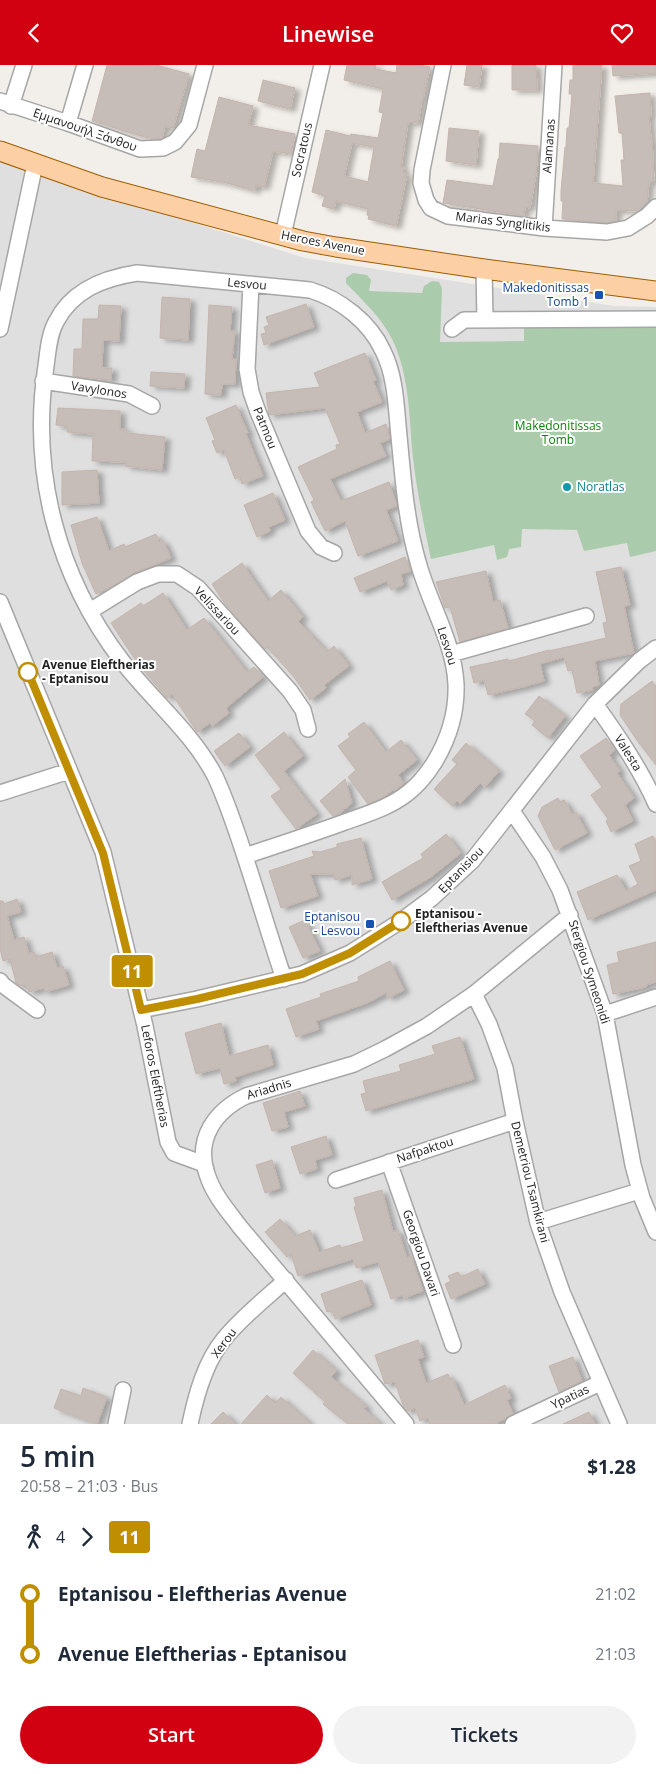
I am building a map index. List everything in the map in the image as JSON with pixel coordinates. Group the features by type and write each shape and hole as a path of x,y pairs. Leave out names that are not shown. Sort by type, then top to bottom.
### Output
{"main road":[{"name":"Heroes Avenue","path":"0,151 102,187 282,235 336,247 484,269 656,291"}],"street":[{"path":"6,103 24,65"},
{"path":"68,123 85,65"},
{"name":"Εμμανουήλ Ξάνθου","path":"6,103 140,149 156,149 169,146 181,137 190,125 205,65"},
{"name":"Socratous","path":"282,235 322,65"},
{"name":"Marias Synglitikis","path":"443,65 422,170 421,183 426,200 431,208 448,216 544,228 607,232 636,224 656,207"},
{"name":"Alamanas","path":"544,228 554,65"},
{"path":"0,329 34,164"},
{"path":"484,269 485,320"},
{"name":"Lesvou","path":"245,856 369,814 395,801 409,792 433,765 444,746 450,729 456,686 451,654 418,565 410,532 394,389 383,350 373,334 350,311 324,294 310,290 137,273 118,276 99,282 84,290 67,305 56,322 50,341 43,381 41,440 42,467 51,512 60,544 76,585 103,635 123,662 173,717 210,768 231,813 284,979"},
{"name":"Patmou","path":"251,284 247,369 251,391 308,531 321,547 334,553"},
{"path":"452,329 464,320 656,319"},
{"name":"Vavylonos","path":"43,381 129,394 152,406"},
{"name":"Velissariou","path":"90,611 137,582 158,574 177,574 198,588 290,691 303,710 308,729"},
{"name":"Leforos Eleftherias","path":"0,602 103,853 141,1010 168,1142 174,1153 204,1164"},
{"path":"451,654 586,616"},
{"name":"Eptanisiou","path":"141,1010 284,979 327,964 350,953 401,921 432,898 472,861 595,705 639,661 656,648"},
{"name":"Valesta","path":"595,705 651,780 656,803"},
{"path":"0,793 69,771"},
{"name":"Stergiou Symeonidi","path":"512,811 543,857 560,890 605,1014 627,1137 639,1191 656,1232"},
{"name":"Ariadnis","path":"406,1424 240,1227 220,1199 207,1176 204,1164 203,1152 207,1133 212,1122 232,1103 246,1096 354,1063 385,1049 427,1026 474,994 570,915"},
{"path":"0,981 37,1010"},
{"name":"Demetriou Tsamkirani","path":"474,994 489,1024 505,1068 515,1121 543,1239 562,1292 619,1424"},
{"path":"605,1014 656,997"},
{"name":"Nafpaktou","path":"336,1180 515,1121"},
{"name":"Georgiou Davari","path":"401,1158 453,1345"},
{"path":"538,1223 639,1191"},
{"name":"Xerou","path":"190,1424 201,1383 223,1340 286,1280"},
{"name":"Ypatias","path":"512,1424 600,1383"},
{"path":"116,1424 123,1390"}],"shaded area":[{"path":"0,162 305,258 614,306 656,307 656,1424 0,1424"}],"green space":[{"name":"Makedonitissas Tomb","path":"353,273 367,275 371,280 369,291 422,293 424,286 432,281 439,282 442,288 440,342 524,341 524,328 656,328 656,551 630,557 627,543 584,551 577,530 522,529 521,547 509,549 507,557 497,560 494,545 431,559 413,458 406,382 398,353 388,331 371,309 346,283 346,278"}],"building":[{"path":"107,65 156,65 189,74 173,128 165,126 162,138 154,139 137,135 92,121"},
{"path":"347,65 376,65 375,69 396,73 397,65 430,67 418,123 408,122 401,167 404,167 403,173 407,174 396,226 368,219 368,209 336,201 334,209 322,206 325,196 312,192 326,130 350,136 351,134 378,138 383,113 379,112 383,89 344,80","holes":["352,143 374,147 368,182 344,176"]},
{"path":"467,65 482,65 479,87 464,85"},
{"path":"512,65 536,65 537,90 512,90"},
{"path":"573,65 602,65 593,183 623,186 621,160 624,160 622,133 619,133 615,96 650,93 651,116 649,116 654,181 649,182 647,202 637,211 616,210 616,221 606,223 562,219 563,201 561,201 561,191 567,128 569,128 572,94 569,94 570,80 573,80"},
{"path":"612,65 656,65 656,73 613,76"},
{"path":"263,80 295,88 290,109 258,101"},
{"path":"219,97 253,106 248,125 295,134 291,154 273,151 264,187 256,185 255,191 223,182 191,177 197,149 205,151"},
{"path":"449,128 479,131 476,165 446,161"},
{"path":"500,143 538,146 536,174 530,208 525,207 524,216 443,203 447,180 493,186 499,159"},
{"path":"162,297 190,299 188,340 160,338"},
{"path":"306,304 314,327 264,345 261,334 266,333 264,327 269,325 266,317"},
{"path":"99,305 121,306 119,341 103,340 102,368 112,368 111,380 73,376 74,349 82,349 83,319 98,319"},
{"path":"209,305 232,307 230,331 235,331 232,359 236,359 235,384 222,384 221,395 205,394"},
{"path":"365,353 376,380 373,381 382,402 357,412 365,433 386,424 390,439 380,443 386,456 330,479 341,501 389,482 397,506 386,510 398,541 358,556 345,521 325,531 311,502 314,500 298,467 337,449 336,445 340,444 325,408 269,415 266,393 320,387 314,373"},
{"path":"151,372 185,374 184,388 150,386"},
{"path":"236,405 263,476 242,484 240,477 235,479 224,450 217,453 212,441 215,440 206,418"},
{"path":"58,408 120,411 120,429 127,429 127,433 165,437 162,470 125,466 126,462 92,461 93,434 67,432 67,426 56,425"},
{"path":"97,470 99,503 62,505 62,472"},
{"path":"273,493 285,520 269,527 270,531 257,537 244,505"},
{"path":"97,517 109,551 124,544 125,547 156,534 159,542 163,540 171,558 134,573 96,594 82,563 71,525"},
{"path":"405,557 411,571 401,574 403,585 391,590 387,581 360,592 354,578"},
{"path":"242,563 268,601 281,590 303,617 298,621 327,652 334,646 349,666 324,685 326,688 310,700 294,677 267,647 265,649 245,627 223,601 212,584"},
{"path":"621,567 630,605 624,606 634,653 595,661 599,685 592,687 593,690 577,693 572,670 568,671 564,657 540,664 544,681 527,686 488,695 484,680 474,683 470,667 508,659 509,661 606,638 603,623 607,622 596,572"},
{"path":"486,571 493,602 500,600 508,628 460,642 450,607 445,608 436,582"},
{"path":"163,593 187,630 204,618 247,672 254,667 263,677 226,708 229,713 212,726 210,723 197,732 172,694 167,698 138,664 111,623 141,603 143,606"},
{"path":"652,681 656,687 656,765 620,715 621,704"},
{"path":"539,696 565,716 548,738 532,725 535,721 525,714"},
{"path":"364,722 386,752 401,740 417,760 398,775 404,783 382,798 368,804 348,777 356,770 338,746 350,737 348,734"},
{"path":"284,732 303,756 284,771 317,814 296,829 271,796 281,789 255,755"},
{"path":"239,733 250,747 225,766 214,751"},
{"path":"606,738 615,750 609,755 620,771 617,773 634,798 625,805 633,821 611,832 606,821 608,819 591,795 602,787 580,756"},
{"path":"466,743 499,771 485,787 480,783 460,804 457,801 452,806 434,789 457,764 452,760"},
{"path":"345,779 352,803 339,814 333,816 320,801"},
{"path":"558,798 560,802 564,800 572,814 576,812 587,833 555,850 538,816 542,807"},
{"path":"446,834 461,853 431,877 392,900 382,882 423,858 421,854"},
{"path":"653,836 656,843 656,890 588,920 577,892 617,875 626,891 638,884 629,866 641,861 635,844"},
{"path":"361,838 372,879 352,885 352,875 335,880 333,874 310,874 318,896 281,908 269,871 314,856 312,851 320,852 337,847 337,844"},
{"path":"17,899 21,912 7,916 14,940 24,937 29,954 34,952 36,957 52,952 57,968 63,966 69,985 45,992 44,988 29,992 26,985 21,986 16,983 10,959 3,961 0,949 0,901 3,901 4,904"},
{"path":"305,920 320,951 303,958 289,927"},
{"path":"656,942 656,982 646,985 646,987 613,994 607,965 619,962 617,952"},
{"path":"390,961 404,990 388,998 386,993 367,1003 316,1021 319,1029 296,1037 286,1009 321,997 320,994 359,981 358,977"},
{"path":"221,1023 229,1056 268,1045 273,1065 235,1077 236,1081 224,1084 220,1068 196,1074 185,1033"},
{"path":"460,1037 474,1079 366,1111 361,1094 366,1093 363,1081 401,1071 399,1065 435,1054 432,1046"},
{"path":"300,1091 305,1106 284,1112 288,1127 272,1131 263,1103"},
{"path":"326,1136 332,1155 315,1160 317,1169 300,1174 291,1147"},
{"path":"272,1160 280,1188 265,1193 256,1165"},
{"path":"382,1190 393,1232 398,1230 407,1258 411,1256 423,1291 404,1298 402,1295 391,1299 378,1262 356,1268 353,1259 298,1276 291,1254 287,1257 265,1232 280,1219 295,1236 310,1230 319,1252 340,1245 341,1248 364,1241 354,1207 356,1206 354,1198"},
{"path":"478,1269 485,1284 451,1299 445,1284 451,1281 448,1276 458,1272 461,1277"},
{"path":"362,1280 371,1305 335,1319 332,1311 327,1312 321,1294"},
{"path":"418,1340 424,1357 418,1359 426,1383 448,1374 450,1380 453,1379 464,1405 505,1385 511,1398 507,1400 513,1414 495,1424 430,1424 428,1418 420,1421 415,1408 407,1411 404,1408 395,1382 385,1384 375,1355"},
{"path":"313,1350 337,1371 331,1377 366,1406 364,1409 381,1424 348,1424 323,1404 325,1402 293,1373"},
{"path":"573,1357 582,1381 559,1392 549,1366"},
{"path":"83,1388 107,1397 97,1424 54,1408 61,1389 81,1396"},
{"path":"267,1395 275,1403 281,1397 311,1424 241,1424"},
{"path":"223,1412 236,1424 211,1424"},
{"path":"589,1412 595,1424 563,1424"}],"bus line":[{"name":"11","path":"28,672 103,853 141,1010 302,974 350,953 401,921"}],"place":[{"name":"Makedonitissas Tomb 1","path":"599,295"},
{"name":"Noratlas","path":"567,487"},
{"name":"Avenue Eleftherias - Eptanisou","path":"28,672"},
{"name":"Eptanisou - Eleftherias Avenue","path":"401,921"},
{"name":"Eptanisou - Lesvou","path":"370,924"}]}
